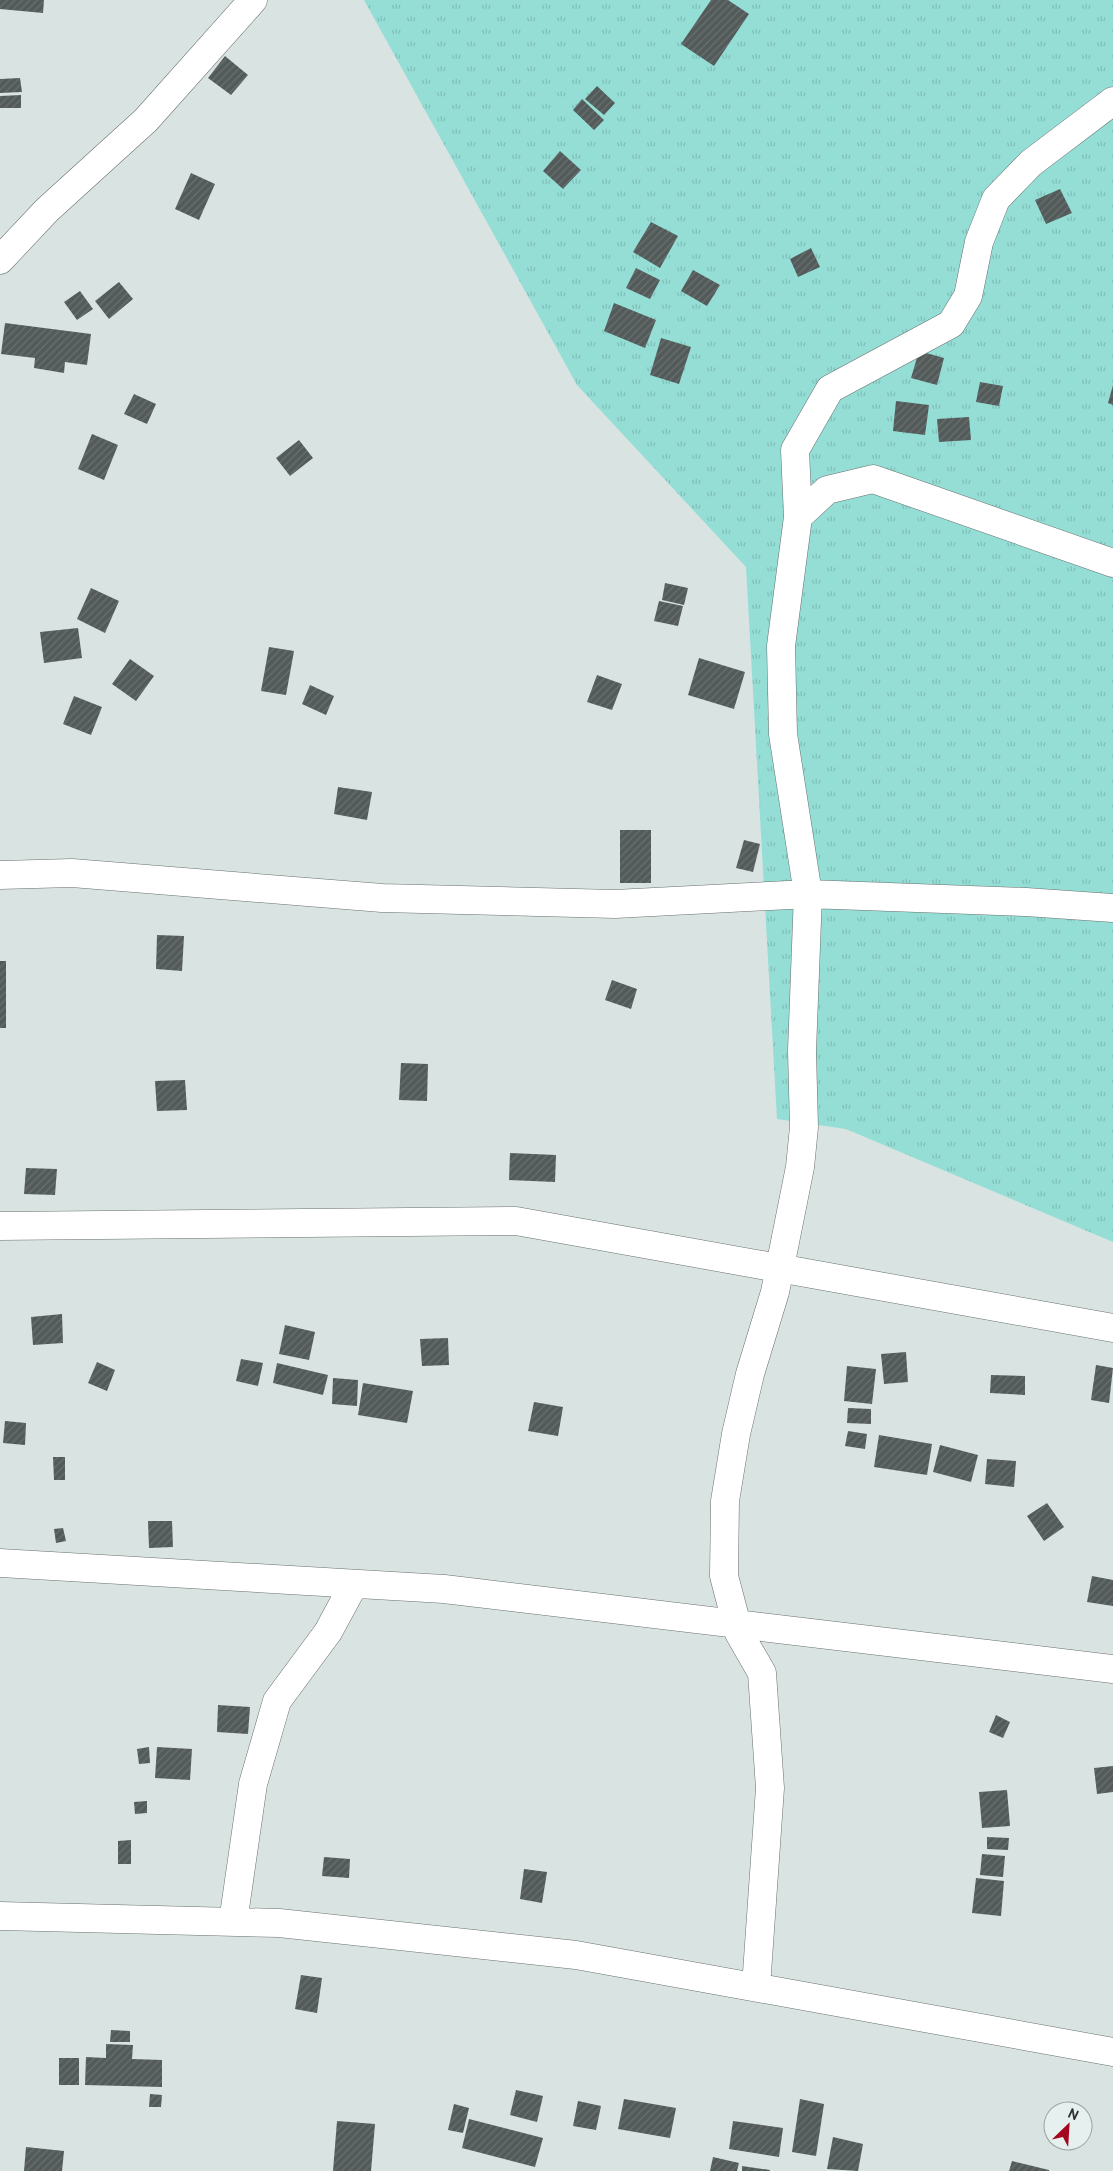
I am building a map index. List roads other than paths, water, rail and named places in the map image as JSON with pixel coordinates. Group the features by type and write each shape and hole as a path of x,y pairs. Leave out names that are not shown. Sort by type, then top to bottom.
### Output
{"street":[{"path":"0,260 47,210 146,120 254,0"},
{"path":"756,1987 770,1788 762,1674 739,1633 724,1576 725,1501 736,1434 748,1383 775,1292 800,1167 804,1127 802,1051 808,894 783,734 781,646 798,517 795,450 830,389 951,324 968,296 979,242 996,199 1030,163 1113,101"},
{"path":"798,517 827,490 874,479 1113,562"},
{"path":"0,875 72,873 382,898 615,904 808,894 1026,902 1113,908"},
{"path":"0,1226 516,1221 1113,1328"},
{"path":"0,1562 444,1589 1113,1669"},
{"path":"233,1922 253,1784 277,1701 328,1632 354,1584"},
{"path":"0,1916 279,1923 576,1954 1113,2052"}]}
